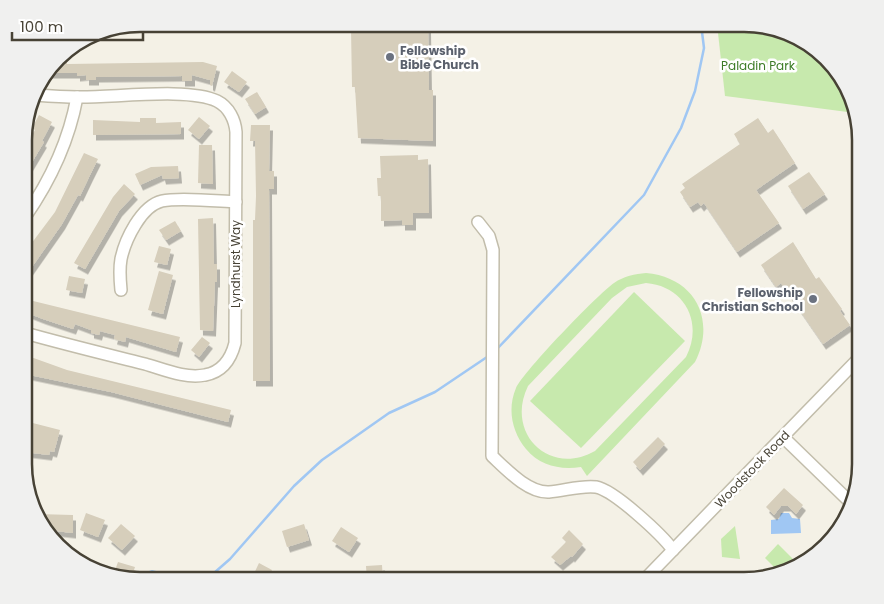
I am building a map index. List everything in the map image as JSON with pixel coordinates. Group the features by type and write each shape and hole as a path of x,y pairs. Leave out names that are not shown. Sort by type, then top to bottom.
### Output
{"street":[{"name":"Lyndhurst Way","path":"32,335 171,372 200,376 215,371 229,359 235,344 236,132 235,123 224,105 203,96 187,95 77,97 43,95"},
{"path":"32,205 63,151 72,125 77,97"},
{"path":"120,290 120,266 126,245 143,215 153,205 169,200 236,202"},
{"path":"478,222 489,236 493,250 492,456 537,490 548,492 589,487 603,490 637,514 673,550"},
{"name":"Woodstock Road","path":"653,571 851,366"},
{"path":"783,437 846,498"}],"green space":[{"name":"Paladin Park","path":"718,32 758,33 785,41 815,59 837,86 847,112 725,96"},
{"path":"646,273 663,276 677,283 697,303 702,316 703,331 701,346 695,362 587,476 581,467 566,468 544,463 526,449 514,428 512,404 516,388 546,350 605,290 622,279","holes":["646,283 671,291 687,308 693,331 686,357 595,451 578,458 562,458 548,454 536,446 527,434 522,420 522,403 528,386 612,298 627,287"]},
{"path":"634,292 685,341 581,448 530,401"},
{"path":"735,526 740,559 722,557 721,539"},
{"path":"778,544 793,559 774,567 765,558"}],"water":[{"path":"781,513 789,513 792,518 800,519 801,533 771,534 771,520 779,519"}],"building":[{"path":"351,32 428,32 429,90 433,90 433,141 358,138 355,87 352,87"},
{"path":"67,61 67,64 203,62 217,66 212,86 210,85 210,80 192,75 192,81 182,81 182,76 96,77 96,80 86,80 86,75 77,76 77,73 56,73"},
{"path":"232,71 247,82 239,92 224,82"},
{"path":"257,92 266,107 255,114 245,99"},
{"path":"39,115 52,122 42,141 44,142 32,162 32,134 35,130 33,126"},
{"path":"199,117 210,126 199,139 188,130"},
{"path":"140,118 156,118 156,123 181,122 181,134 93,135 93,120 140,122"},
{"name":"Fellowship Christian School","path":"758,118 768,133 773,129 795,163 756,190 779,223 737,252 704,203 701,206 698,202 690,207 680,192 685,188 682,184 740,144 734,134"},
{"path":"251,125 270,125 269,171 274,171 274,189 269,189 270,381 253,381 253,220 255,220 256,196 255,141 250,141"},
{"path":"199,145 212,145 213,184 198,183"},
{"path":"84,153 98,159 80,196 78,195 62,224 32,267 32,243 55,212"},
{"path":"418,155 418,160 428,159 429,213 413,213 413,225 402,225 402,220 381,221 381,196 378,196 377,178 381,178 380,156"},
{"path":"178,166 179,178 163,179 162,175 140,185 135,174 151,167"},
{"path":"809,172 825,194 803,209 788,186"},
{"path":"124,184 135,194 119,211 85,269 74,263 113,197"},
{"path":"213,218 214,264 217,264 217,282 215,282 213,331 200,330 198,219"},
{"path":"175,221 181,231 166,240 159,230"},
{"name":"Fellowship Christian School","path":"793,242 816,279 819,277 842,309 840,311 850,325 823,344 781,283 776,287 761,265"},
{"path":"159,246 171,249 167,265 154,262"},
{"path":"159,271 173,275 163,314 148,310"},
{"path":"69,276 85,279 82,293 66,290"},
{"path":"32,301 180,337 176,352 126,337 125,342 114,339 115,335 100,331 99,335 91,333 91,330 75,324 73,329 32,315"},
{"path":"202,337 210,343 199,357 191,350"},
{"path":"32,357 67,370 231,410 228,422 111,392 32,375"},
{"path":"32,423 60,430 54,452 50,451 49,455 32,453"},
{"path":"658,437 665,444 640,470 633,462"},
{"path":"784,488 803,505 796,514 788,506 781,506 774,515 766,507"},
{"path":"86,513 105,520 98,537 80,530"},
{"path":"46,514 73,515 73,533 56,531"},
{"path":"121,524 135,536 122,550 108,538"},
{"path":"304,524 309,540 287,547 282,531"},
{"path":"341,527 358,538 349,552 332,541"},
{"path":"569,530 583,544 572,557 560,565 551,557 566,542 562,538"},
{"path":"118,562 135,567 134,570 139,572 126,571 116,568"},
{"path":"259,563 272,570 271,572 255,572"},
{"path":"382,565 382,572 366,572 366,566"}],"waterway":[{"path":"496,350 644,195 681,128 695,91 704,48 702,32"},
{"path":"215,572 230,559 294,486 322,460 389,413 435,392 490,355"}],"place":[{"name":"Fellowship Bible Church","path":"390,57"},
{"name":"Fellowship Christian School","path":"813,299"}]}
